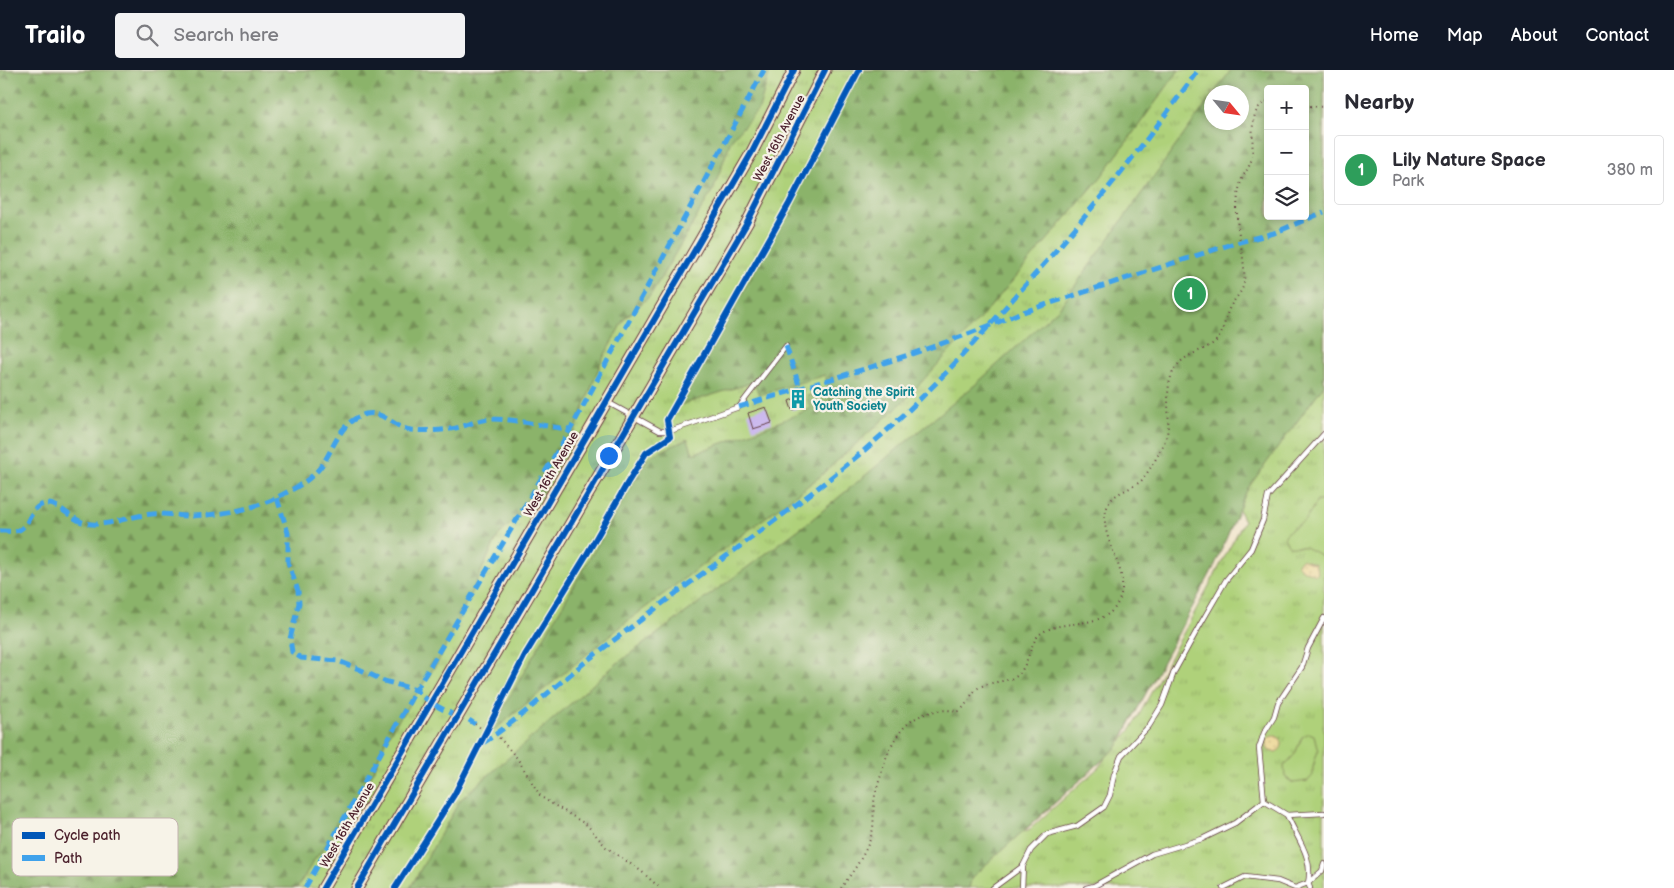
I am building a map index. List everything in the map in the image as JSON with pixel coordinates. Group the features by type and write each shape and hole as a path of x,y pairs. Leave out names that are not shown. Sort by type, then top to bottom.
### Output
{"main road":[{"name":"West 16th Avenue","path":"324,888 752,152 794,70"},
{"name":"West 16th Avenue","path":"357,888 746,223 826,70"}],"lane":[{"path":"606,402 660,432 670,431 739,407 786,346"},
{"path":"1022,888 1023,866 1031,850 1047,834 1077,826 1104,807 1110,795 1114,774 1121,756 1149,726 1162,706 1174,672 1204,618 1226,580 1252,549 1263,520 1268,496 1324,434"},
{"path":"1264,801 1259,748 1264,733 1274,717 1278,703 1302,667 1308,648 1324,618"},
{"path":"1264,801 1287,814 1324,814"},
{"path":"1086,888 1094,886 1152,854 1202,839 1235,823 1264,801"},
{"path":"1287,814 1309,860 1310,873 1308,883 1310,888"},
{"path":"1222,888 1245,877 1278,881 1295,888 1308,883 1322,871 1324,864"},
{"path":"993,888 1023,866"}],"path":[{"path":"841,888 870,838 873,827 874,803 886,756 903,726 926,712 944,709 959,711 966,707 971,695 979,688 992,682 1016,677 1024,669 1034,642 1040,634 1109,614 1115,607 1120,597 1122,584 1119,564 1106,530 1106,512 1112,497 1141,480 1164,443 1168,430 1168,383 1175,368 1184,358 1215,342 1222,333 1230,307 1244,284 1244,265 1237,214 1239,190 1252,159 1255,114 1264,105"},
{"path":"1309,106 1324,107"},
{"path":"484,738 491,723"},
{"path":"474,724 482,729"},
{"path":"496,734 517,758 541,797 587,825 606,847 641,871 660,888"}],"green space":[{"path":"0,70 1324,70 1324,888 0,888","holes":["1238,509 1244,521 1132,728 1121,741","1107,756 1098,768 1030,829 1023,832"]},
{"path":"0,70 770,70 759,109 731,140 714,188 650,296 624,319 601,362 571,442 541,494 498,536 438,662 387,737 361,801 315,859 297,888 0,888"},
{"path":"859,70 1179,70 1101,177 985,313 904,401 818,478 629,620 487,736 648,457 688,439 693,454 769,426 810,409 807,396 829,388 825,375 759,395 754,382 680,405 752,275"},
{"path":"1231,70 1324,70 1324,385 1248,488 1214,567 1117,747 972,877 969,888 410,888 460,800 615,665 810,521 976,384 1059,308 1204,107 1204,130 1249,130 1249,85 1220,85"},
{"path":"1317,501 1324,501 1324,557 1305,547 1289,546 1284,538 1291,529 1306,519"},
{"path":"1309,733 1314,735 1318,751 1313,766 1313,775 1308,781 1293,783 1285,777 1284,766 1295,754 1302,737"}],"sand":[{"path":"1301,559 1315,564 1318,573 1316,575 1300,568 1297,564"},
{"path":"1271,736 1277,736 1282,741 1280,750 1271,752 1266,747 1266,741"}],"building":[{"path":"800,396 804,406 792,410 789,401"},
{"path":"766,407 772,423 753,429 748,413"}],"marked path":[{"path":"305,888 416,690 574,423 764,70"},
{"path":"483,743 602,649 822,485 916,403 970,347 1068,237 1134,155 1198,70"},
{"path":"739,407 914,353 1017,314 1232,244 1274,233 1324,212"},
{"path":"786,346 800,388"},
{"path":"0,531 19,530 26,524 36,508 45,504 60,508 85,523 101,524 152,514 190,516 235,511 268,502 309,478 320,468 341,432 348,424 366,414 378,415 405,429 411,430 448,429 487,419 512,420 570,429"},
{"path":"277,498 288,533 288,562 298,591 299,603 290,639 292,652 301,658 338,661 384,681 416,690 431,703"},
{"path":"435,705 452,714"},
{"path":"469,720 475,724"}],"cycle path":[{"path":"323,888 752,152 794,70"},
{"path":"357,888 747,223 825,70"},
{"path":"395,888 454,795 525,655 587,554 628,482 646,453 670,437 667,420 789,204 859,70"}],"place":[{"name":"Lily Nature Space","path":"1190,294"},
{"name":"Catching the Spirit Youth Society","path":"798,399"}]}
